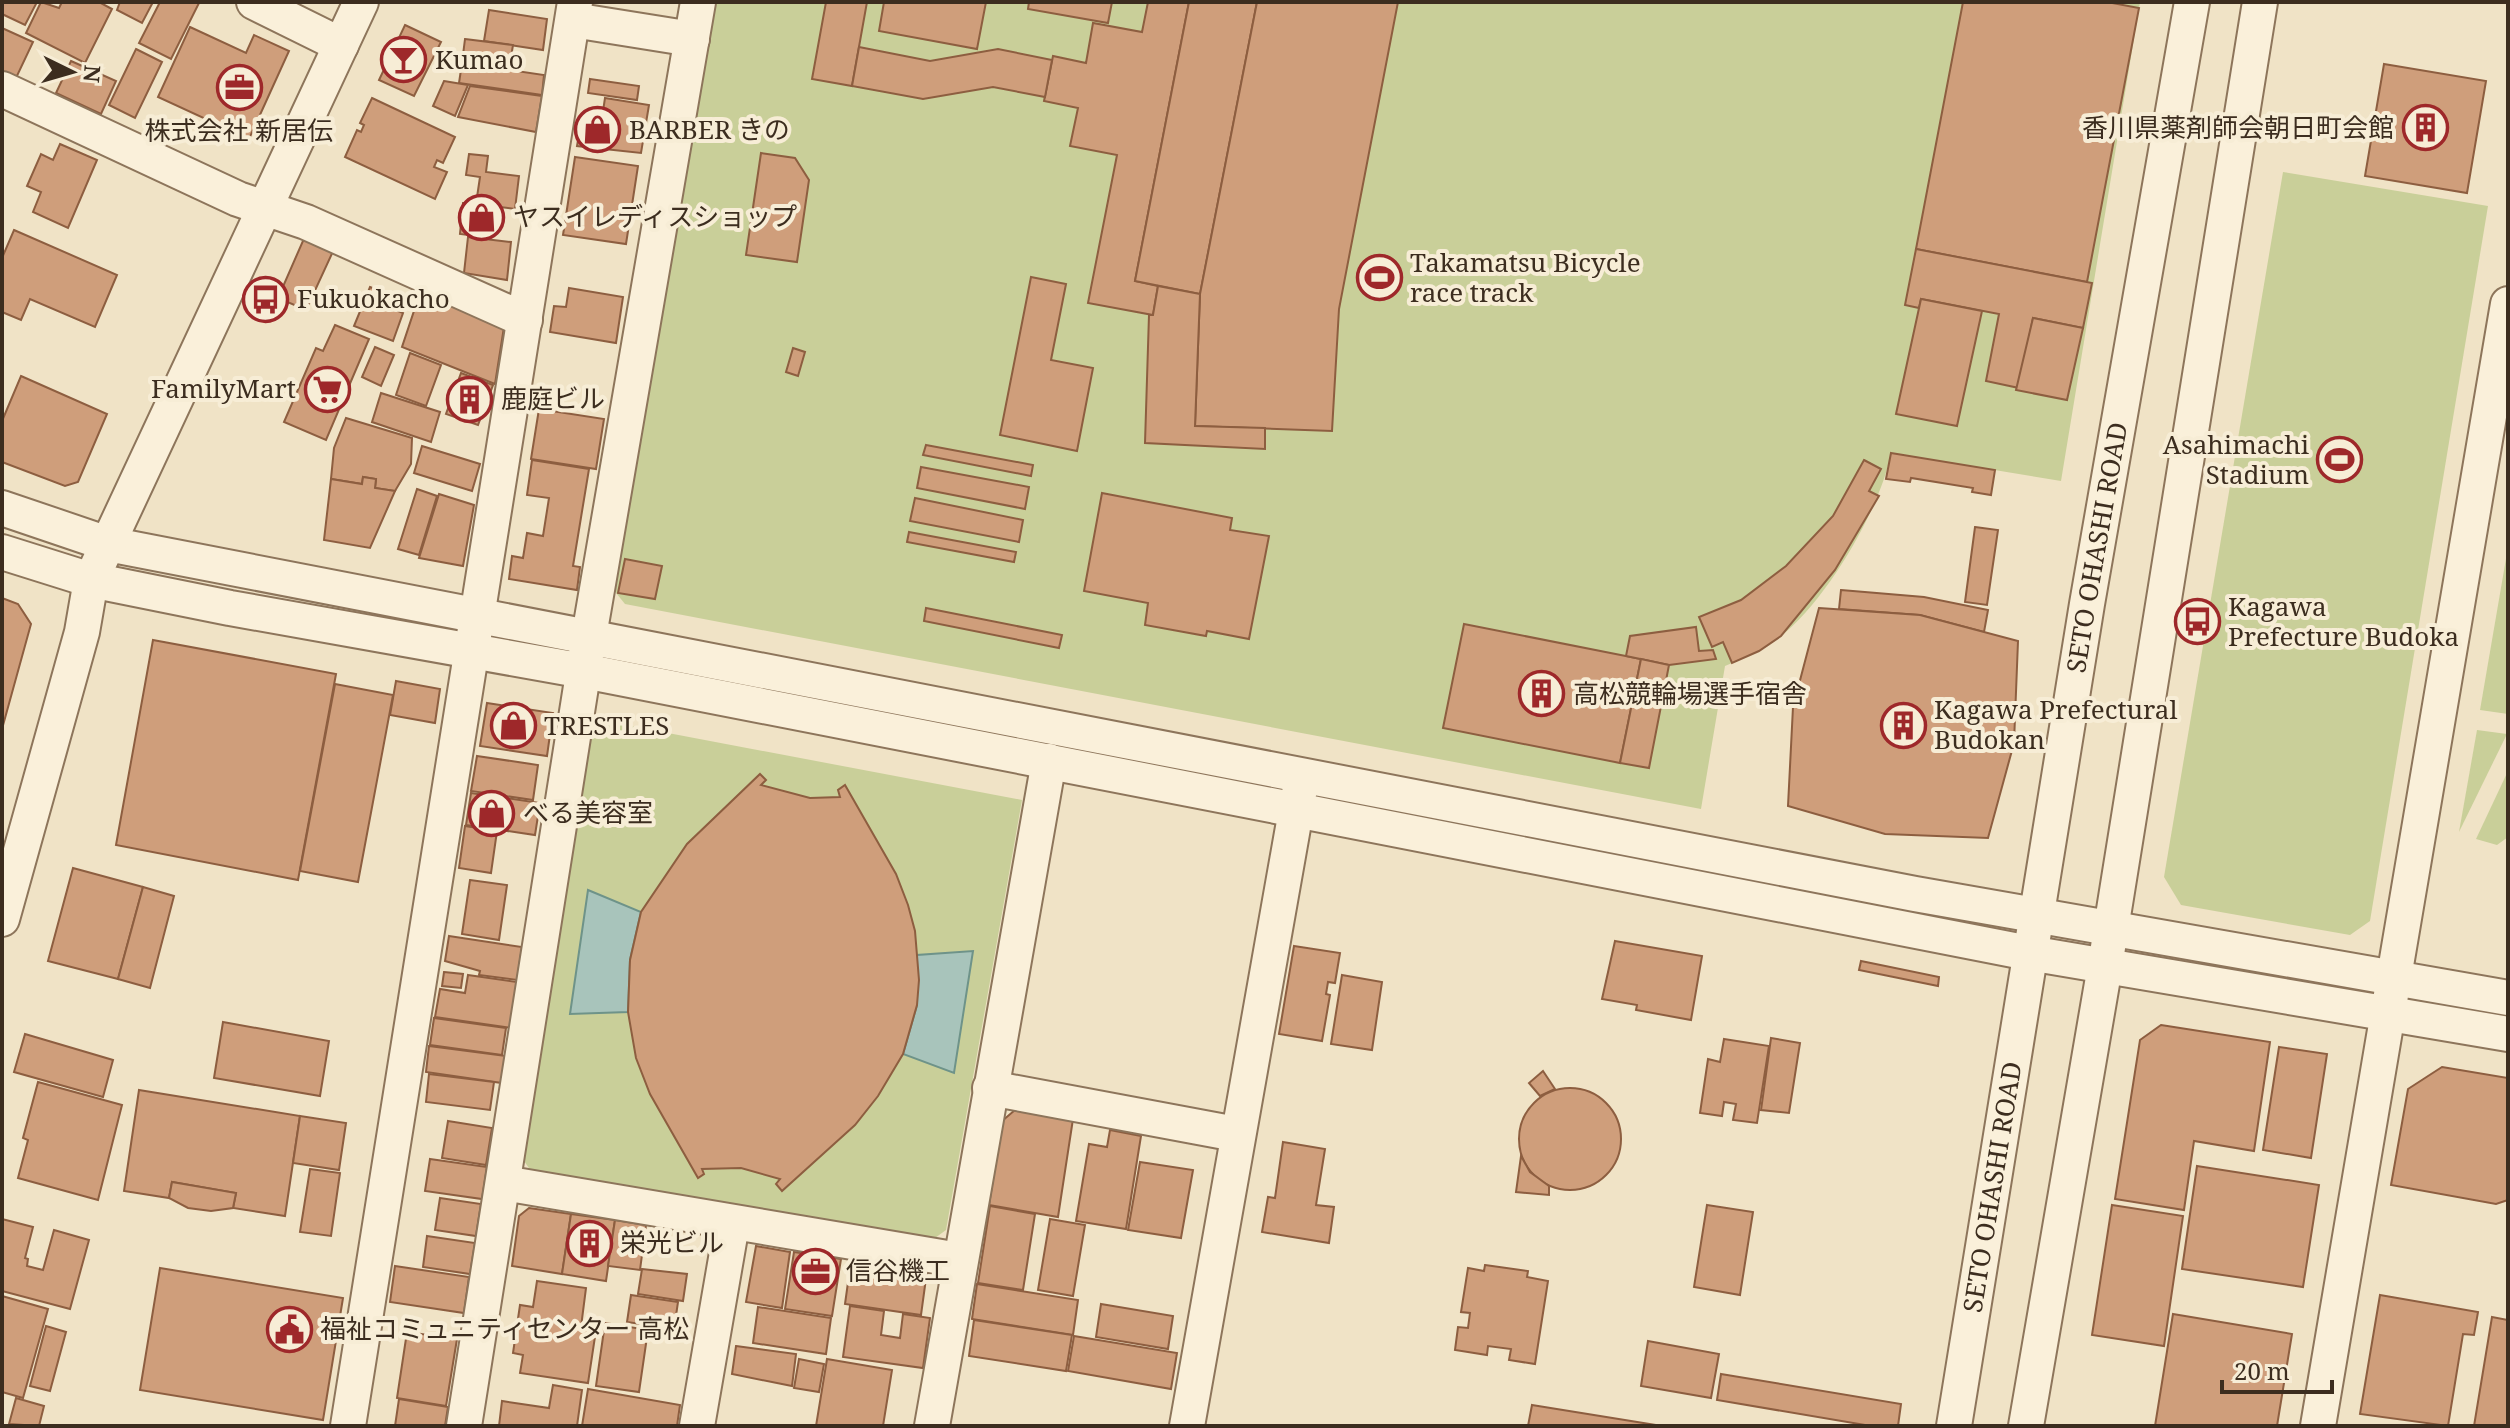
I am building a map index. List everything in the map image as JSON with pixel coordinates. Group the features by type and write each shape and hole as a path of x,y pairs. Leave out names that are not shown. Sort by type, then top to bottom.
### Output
{"street":[{"path":"254,2 341,45"},
{"path":"2,919 82,632 91,580 361,2"},
{"path":"464,1426 589,636 698,2"},
{"name":"SETO OHASHI ROAD","path":"1954,1426 2029,953 2192,2"},
{"path":"2026,1426 2105,966 2260,2"},
{"path":"348,1426 574,11 692,39"},
{"path":"2,89 238,199 265,206 525,320"},
{"path":"2318,1426 2508,304"},
{"path":"2,508 108,544 2109,930 2508,998"},
{"path":"2,552 91,580 584,671 2029,953 2508,1034"},
{"path":"932,1426 1049,761"},
{"path":"1187,1426 1236,1134 1302,775"},
{"path":"990,1088 1236,1134"},
{"path":"503,1183 959,1260"},
{"path":"697,1426 732,1224"}],"green space":[{"name":"Takamatsu Bicycle race track","path":"710,2 2140,2 2061,481 1891,453 1885,476 1863,527 1849,553 1815,601 1780,637 1725,666 1701,809 625,604 612,588"},
{"name":"Asahimachi Stadium","path":"2283,172 2488,206 2370,921 2350,935 2181,905 2164,877"},
{"path":"2508,547 2508,714 2480,710"},
{"path":"589,718 1022,800 946,1230 935,1238 533,1174 522,1158"},
{"path":"2477,730 2507,734 2459,832"},
{"path":"2508,771 2508,837 2497,845 2476,839"}],"water":[{"path":"588,890 641,912 630,960 628,1012 570,1014"},
{"path":"973,951 954,1073 903,1054 917,1005 917,955"}],"building":[{"path":"2,2 37,2 25,25 2,14"},
{"path":"41,2 59,8 62,2 99,2 112,9 85,63 26,33"},
{"path":"120,2 153,2 142,23 117,10"},
{"path":"160,2 199,3 171,59 139,43"},
{"path":"826,2 867,2 852,86 812,79"},
{"path":"884,2 986,2 977,49 879,31"},
{"path":"1029,2 1112,2 1108,23 1028,9"},
{"path":"1148,2 1189,2 1135,281 1158,286 1153,315 1088,303 1117,155 1070,146 1078,108 1044,101 1053,56 1086,63 1093,23 1142,32"},
{"path":"1189,2 1257,2 1200,294 1135,281"},
{"path":"1257,2 1398,2 1339,309 1332,431 1195,426 1200,294"},
{"path":"1963,2 2107,2 2139,8 2087,282 1916,249"},
{"path":"489,10 547,19 543,50 484,41"},
{"path":"405,25 441,42 414,96 379,80"},
{"path":"190,27 246,53 254,35 289,51 249,139 158,97"},
{"path":"2,28 33,42 16,78 2,71"},
{"path":"465,39 513,45 509,69 462,63"},
{"path":"859,47 930,61 998,49 1052,60 1045,97 993,87 923,99 852,86"},
{"path":"136,49 162,62 135,118 109,105"},
{"path":"71,61 116,81 101,114 56,93"},
{"path":"462,63 544,75 542,95 459,83"},
{"name":"香川県薬剤師会朝日町会館","path":"2384,64 2486,81 2467,193 2365,176"},
{"path":"590,79 639,86 637,100 588,93"},
{"path":"444,81 468,85 455,116 433,106"},
{"path":"470,86 542,96 536,132 458,117"},
{"path":"372,98 455,137 443,163 437,160 434,167 447,172 435,199 345,157 357,130 361,132 364,125 360,123"},
{"path":"605,98 649,105 641,153 577,146 582,116 602,118"},
{"path":"60,144 97,160 68,228 33,212 41,192 27,186 41,154 53,160"},
{"path":"761,153 795,158 809,180 797,262 746,255"},
{"path":"469,154 488,156 486,172 519,176 515,209 476,204 480,177 466,175"},
{"path":"575,157 638,166 626,244 563,235"},
{"path":"463,203 495,207 490,238 460,234"},
{"path":"14,230 117,275 95,327 30,299 21,320 2,312 2,258"},
{"path":"306,234 335,247 306,310 278,298"},
{"path":"468,237 511,242 507,280 464,273"},
{"path":"1916,249 2092,283 2083,328 2033,318 2019,388 1986,381 1999,314 1921,299 1919,308 1905,305"},
{"path":"1031,277 1066,284 1051,360 1093,368 1077,451 1000,435"},
{"path":"1158,286 1200,294 1195,426 1265,428 1265,449 1145,443 1149,315 1153,315"},
{"path":"370,287 403,300 398,311 403,313 393,341 354,326"},
{"path":"422,287 504,327 495,384 402,347"},
{"path":"569,288 623,297 616,343 550,332 554,306 566,307"},
{"path":"1921,299 1982,311 1957,426 1896,414"},
{"path":"2033,318 2083,328 2067,400 2016,390"},
{"path":"335,325 369,339 326,440 284,422 316,348 323,351"},
{"path":"375,347 394,355 381,386 362,377"},
{"path":"793,348 805,352 798,376 786,372"},
{"path":"410,353 441,365 426,406 396,395"},
{"name":"鹿庭ビル","path":"461,373 493,385 478,425 446,414"},
{"path":"21,376 107,414 78,482 65,486 2,462 2,421"},
{"path":"381,393 440,412 431,442 372,422"},
{"path":"539,409 604,419 596,469 531,459"},
{"path":"346,418 412,438 411,464 395,491 375,488 376,479 363,477 362,484 331,479 334,448"},
{"path":"926,445 1033,465 1031,476 923,455"},
{"path":"422,446 480,464 472,491 414,473"},
{"path":"1891,453 1995,470 1991,495 1972,492 1973,488 1911,478 1910,482 1886,479"},
{"path":"532,460 589,469 573,566 580,567 577,590 509,579 512,556 523,558 527,533 543,536 549,498 527,495"},
{"path":"1864,460 1881,469 1869,491 1879,496 1835,570 1781,636 1759,651 1732,663 1723,642 1712,647 1699,617 1741,600 1786,566 1833,516"},
{"path":"921,467 1029,487 1025,509 917,488"},
{"path":"363,477 376,479 375,488 395,491 370,548 324,540 331,479 362,484"},
{"path":"417,489 437,496 419,555 398,549"},
{"path":"1102,493 1232,518 1230,530 1269,536 1249,639 1207,631 1206,636 1145,625 1148,603 1084,591"},
{"path":"439,494 474,505 463,566 419,558"},
{"path":"915,498 1023,520 1019,542 910,521"},
{"path":"1975,527 1998,530 1987,605 1965,602"},
{"path":"909,532 1016,552 1014,562 907,542"},
{"path":"625,559 662,566 655,599 618,593"},
{"path":"1841,590 1924,597 1988,610 1984,632 1920,615 1839,609"},
{"path":"2,598 18,604 31,624 2,729"},
{"path":"926,608 1062,635 1059,648 924,621"},
{"name":"Kagawa Prefectural Budokan","path":"1819,608 1920,615 2018,641 2014,743 1988,838 1885,834 1788,806 1793,707"},
{"name":"高松競輪場選手宿舎","path":"1464,624 1641,659 1620,763 1443,728"},
{"path":"1696,627 1699,651 1713,650 1716,659 1669,665 1626,656 1630,636"},
{"path":"153,640 336,674 298,880 116,845"},
{"path":"1641,659 1669,665 1649,768 1620,763"},
{"path":"396,681 440,689 435,723 390,715"},
{"path":"335,684 393,695 358,882 300,871"},
{"path":"487,703 553,713 547,756 480,746"},
{"path":"477,756 538,765 533,800 471,791"},
{"path":"760,774 766,780 761,785 810,798 840,797 838,790 845,785 896,874 908,905 915,931 919,980 917,1005 903,1054 878,1096 855,1125 782,1191 776,1184 780,1179 741,1168 702,1169 704,1174 698,1178 650,1094 636,1058 628,1012 630,960 641,912 687,844"},
{"path":"471,793 540,803 535,835 466,825"},
{"path":"465,826 497,831 491,873 459,868"},
{"path":"73,868 143,887 118,979 48,961"},
{"path":"470,880 507,885 499,940 462,934"},
{"path":"143,887 174,896 150,988 118,979"},
{"path":"449,936 522,947 517,980 479,975 480,971 445,961"},
{"path":"1615,941 1702,956 1691,1020 1636,1010 1637,1005 1602,999"},
{"path":"1294,946 1340,953 1335,983 1328,982 1326,994 1330,995 1322,1041 1279,1034"},
{"path":"1861,961 1939,977 1938,986 1859,970"},
{"path":"444,972 463,974 461,988 442,986"},
{"path":"468,975 517,982 511,1028 435,1017 440,989 465,993"},
{"path":"1342,975 1382,982 1372,1050 1331,1044"},
{"path":"434,1018 506,1028 502,1055 430,1045"},
{"path":"223,1022 329,1041 320,1096 214,1078"},
{"path":"2161,1025 2270,1042 2254,1151 2194,1141 2184,1210 2115,1199 2140,1040"},
{"path":"25,1034 113,1060 103,1097 14,1072"},
{"path":"1771,1038 1800,1043 1789,1113 1761,1110"},
{"path":"1724,1039 1769,1046 1757,1123 1733,1120 1736,1104 1724,1102 1722,1116 1700,1113 1708,1059 1720,1062"},
{"path":"429,1046 506,1056 502,1083 426,1072"},
{"path":"2279,1047 2327,1054 2311,1158 2263,1150"},
{"path":"2442,1067 2508,1078 2508,1200 2496,1204 2391,1185 2408,1089"},
{"path":"1543,1071 1555,1089 1540,1096 1529,1083"},
{"path":"429,1074 494,1082 490,1110 426,1102"},
{"path":"38,1082 122,1105 98,1200 18,1178 28,1140 23,1138"},
{"path":"1570,1088 1590,1092 1606,1103 1617,1119 1621,1139 1617,1159 1606,1175 1590,1186 1570,1190 1550,1186 1534,1175 1523,1159 1519,1139 1523,1119 1534,1103 1550,1092"},
{"path":"139,1090 300,1116 285,1216 233,1208 236,1193 172,1182 169,1198 124,1191"},
{"path":"1015,1110 1073,1119 1058,1217 989,1205 1002,1121"},
{"path":"300,1116 346,1123 339,1170 293,1163"},
{"path":"448,1121 492,1128 486,1165 442,1158"},
{"path":"1110,1130 1141,1136 1126,1229 1076,1221 1089,1144 1107,1147"},
{"path":"1283,1142 1325,1149 1316,1205 1334,1207 1329,1243 1262,1232 1268,1197 1275,1198"},
{"path":"1521,1156 1530,1172 1549,1186 1549,1195 1516,1192"},
{"path":"430,1159 487,1167 482,1199 425,1191"},
{"path":"1140,1162 1193,1170 1181,1238 1128,1230"},
{"path":"2197,1166 2319,1185 2303,1287 2182,1269"},
{"path":"310,1169 340,1173 331,1236 300,1232"},
{"path":"172,1182 236,1193 233,1208 211,1211 188,1208 169,1198"},
{"path":"440,1198 481,1204 476,1236 435,1230"},
{"path":"1707,1205 1753,1212 1740,1295 1694,1287"},
{"path":"2112,1205 2183,1216 2164,1346 2092,1335"},
{"path":"990,1206 1035,1214 1023,1290 978,1283"},
{"path":"529,1208 571,1214 562,1274 512,1266 519,1216"},
{"name":"栄光ビル","path":"571,1214 615,1220 606,1281 562,1274"},
{"path":"2,1219 33,1227 25,1258 28,1259 27,1266 43,1270 54,1230 89,1240 70,1309 2,1291"},
{"path":"1050,1219 1085,1225 1073,1296 1038,1290"},
{"path":"615,1220 646,1225 640,1270 608,1266"},
{"path":"427,1236 475,1243 470,1274 423,1267"},
{"path":"756,1246 790,1252 782,1308 746,1302"},
{"path":"794,1252 841,1259 832,1316 785,1309"},
{"path":"851,1261 927,1271 921,1315 845,1304"},
{"path":"1485,1265 1528,1271 1527,1277 1548,1281 1535,1364 1509,1360 1511,1349 1488,1346 1487,1355 1455,1350 1458,1327 1468,1328 1470,1313 1461,1312 1468,1268 1484,1271"},
{"path":"395,1266 469,1277 464,1313 390,1302"},
{"path":"160,1268 343,1298 323,1420 140,1390"},
{"path":"642,1269 687,1274 683,1301 638,1294"},
{"path":"537,1281 586,1288 581,1327 596,1330 588,1383 520,1373 523,1355 513,1353 520,1305 533,1307"},
{"path":"977,1284 1078,1300 1073,1335 972,1319"},
{"path":"631,1295 678,1302 674,1329 627,1322"},
{"path":"2380,1295 2478,1312 2474,1335 2463,1334 2448,1426 2360,1414"},
{"path":"2,1296 48,1309 23,1398 2,1392"},
{"path":"1101,1304 1173,1316 1168,1349 1096,1337"},
{"path":"850,1306 884,1311 881,1335 900,1338 903,1314 930,1318 923,1368 843,1357"},
{"path":"758,1307 831,1318 826,1354 753,1343"},
{"path":"2173,1314 2292,1334 2277,1426 2155,1426"},
{"path":"2492,1317 2508,1320 2508,1426 2474,1426"},
{"path":"974,1320 1072,1335 1066,1371 969,1356"},
{"path":"605,1323 648,1330 639,1392 596,1386"},
{"path":"46,1326 66,1332 50,1391 30,1386"},
{"path":"407,1332 457,1339 446,1406 397,1398"},
{"path":"1074,1336 1177,1353 1171,1389 1068,1371"},
{"path":"1648,1341 1719,1354 1711,1398 1641,1386"},
{"path":"736,1346 796,1354 792,1386 732,1374"},
{"path":"799,1359 824,1364 819,1392 794,1388"},
{"path":"827,1359 892,1370 883,1426 816,1426"},
{"path":"1721,1374 1901,1404 1898,1426 1871,1426 1717,1400"},
{"path":"553,1385 582,1390 577,1426 499,1426 502,1401 549,1408"},
{"path":"588,1389 680,1405 677,1426 582,1426"},
{"path":"16,1398 44,1406 39,1426 9,1424"},
{"path":"399,1399 448,1407 445,1426 395,1426"},
{"path":"1532,1405 1662,1426 1528,1426"}],"place":[{"name":"Kumao","path":"404,60"},
{"name":"株式会社 新居伝","path":"239,88"},
{"name":"香川県薬剤師会朝日町会館","path":"2425,128"},
{"name":"BARBER きの","path":"598,130"},
{"name":"ヤスイレディスショップ","path":"482,217"},
{"name":"Takamatsu Bicycle race track","path":"1379,278"},
{"name":"Fukuokacho","path":"266,299"},
{"name":"FamilyMart","path":"327,389"},
{"name":"鹿庭ビル","path":"470,399"},
{"name":"Asahimachi Stadium","path":"2340,460"},
{"name":"Kagawa Prefecture Budoka","path":"2197,622"},
{"name":"高松競輪場選手宿舎","path":"1542,694"},
{"name":"Kagawa Prefectural Budokan","path":"1903,725"},
{"name":"TRESTLES","path":"513,726"},
{"name":"べる美容室","path":"492,813"},
{"name":"栄光ビル","path":"589,1243"},
{"name":"信谷機工","path":"815,1271"},
{"name":"福祉コミュニティセンター 高松","path":"289,1329"}]}
